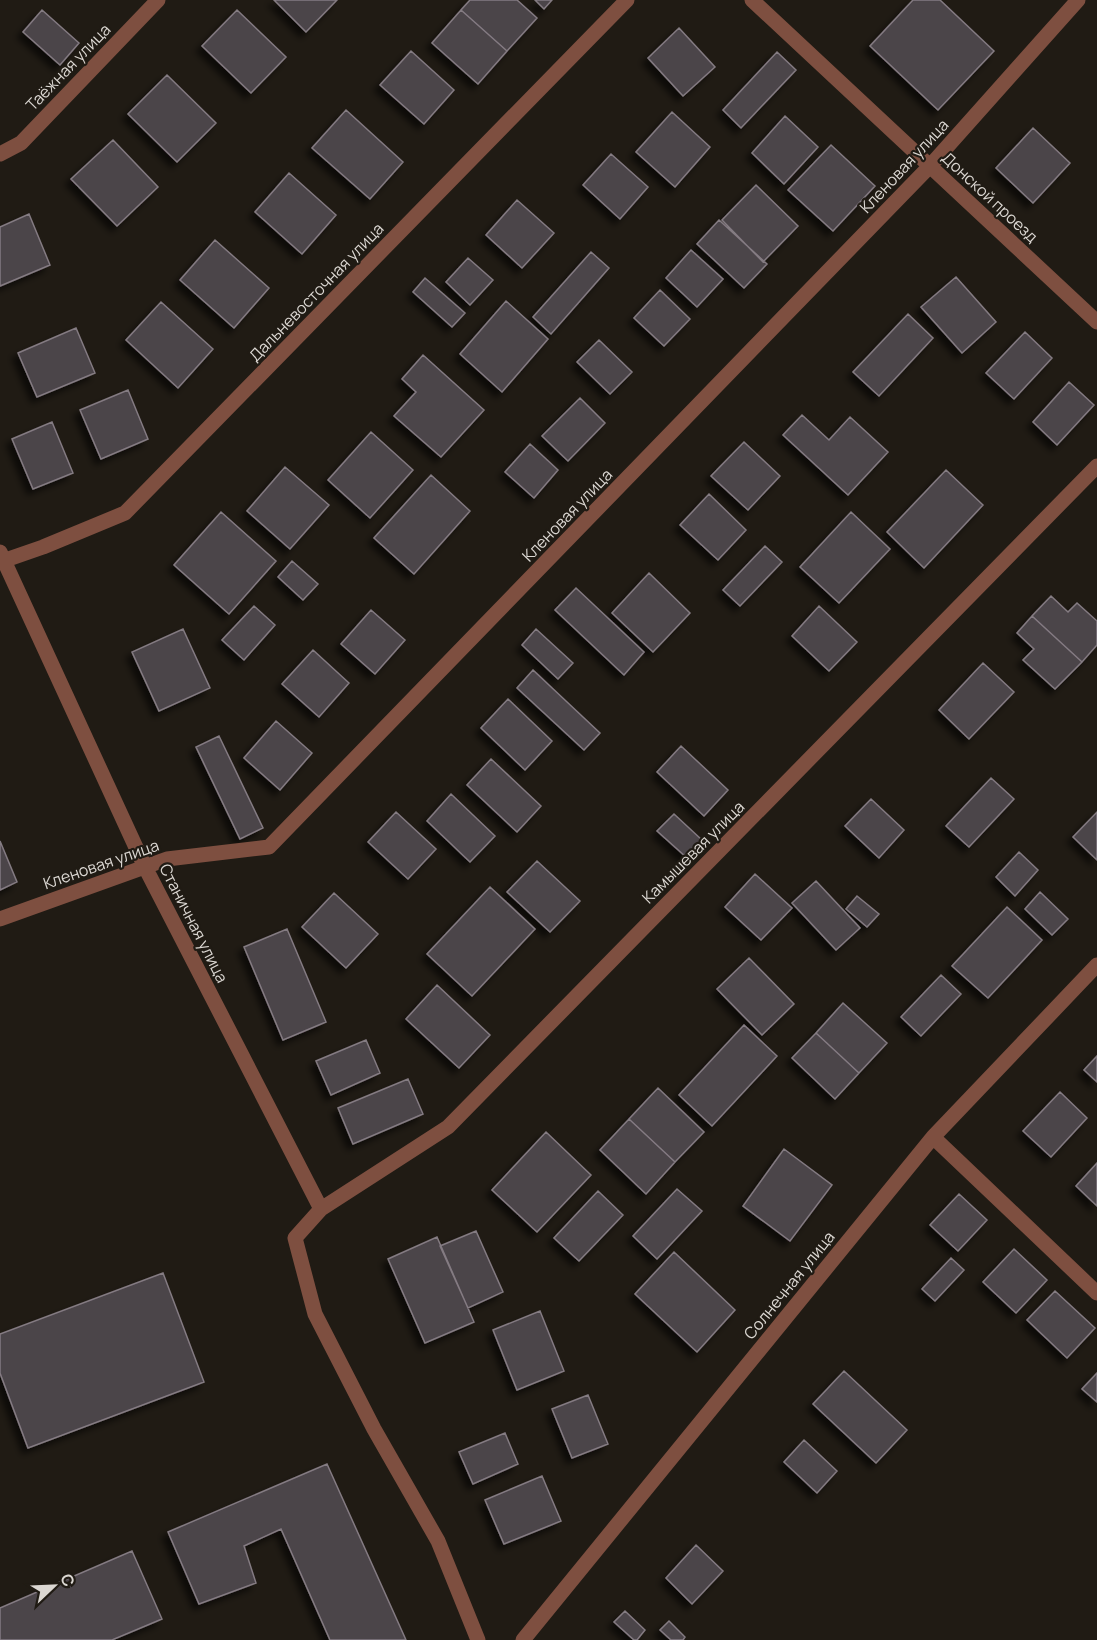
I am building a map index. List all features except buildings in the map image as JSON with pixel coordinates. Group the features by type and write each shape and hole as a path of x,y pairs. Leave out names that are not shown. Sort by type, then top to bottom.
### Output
{"street":[{"name":"Таёжная улица","path":"0,154 21,142 158,0"},
{"name":"Дальневосточная улица","path":"1,558 43,547 126,513 627,0"},
{"name":"Донской проезд","path":"752,0 1097,322"},
{"name":"Кленовая улица","path":"0,919 167,859 269,847 930,166 1078,0"},
{"name":"Камышевая улица","path":"478,1640 438,1541 374,1429 315,1314 295,1238 321,1209 448,1127 1097,466"},
{"name":"Станичная улица","path":"1,558 145,867 321,1209"},
{"name":"Солнечная улица","path":"523,1640 933,1137 1097,965"},
{"path":"933,1137 1097,1293"}]}
